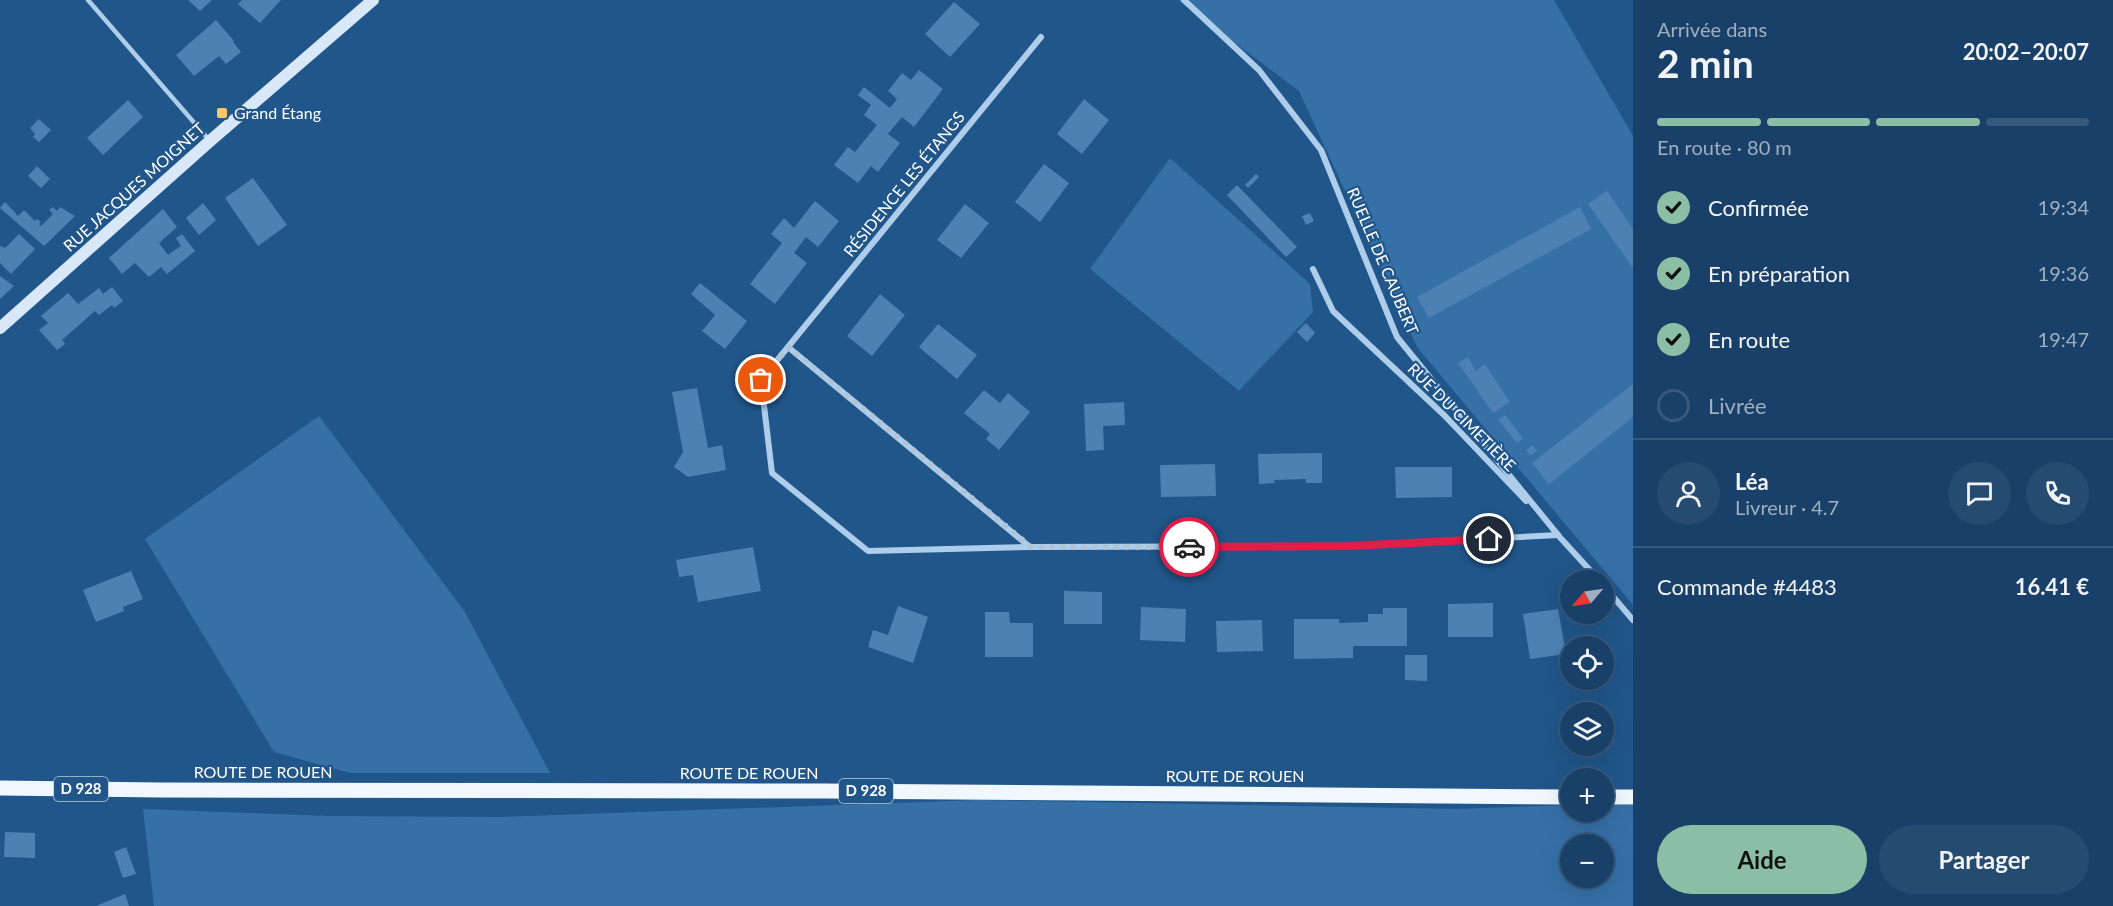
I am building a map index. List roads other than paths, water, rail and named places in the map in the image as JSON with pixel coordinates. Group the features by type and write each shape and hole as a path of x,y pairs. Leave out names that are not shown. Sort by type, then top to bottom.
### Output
{"main road":[{"name":"RUE JACQUES MOIGNET","path":"0,328 373,0"},
{"name":"ROUTE DE ROUEN","path":"0,788 823,790 1560,797"},
{"path":"1614,797 1633,797"}],"street":[{"name":"RUELLE DE CAUBERT","path":"1184,0 1259,70 1321,150 1397,336 1558,535"},
{"name":"RÉSIDENCE LES ÉTANGS","path":"1041,37 761,380 772,473 868,551 1031,547 1351,546 1558,535"},
{"name":"RUE DU CIMETIÈRE","path":"1313,269 1333,311 1444,415 1590,570"},
{"path":"788,347 1031,547"},
{"path":"1614,598 1633,620"}],"lane":[{"path":"88,0 210,141"}],"place":[{"name":"Grand Étang","path":"222,113"}]}
